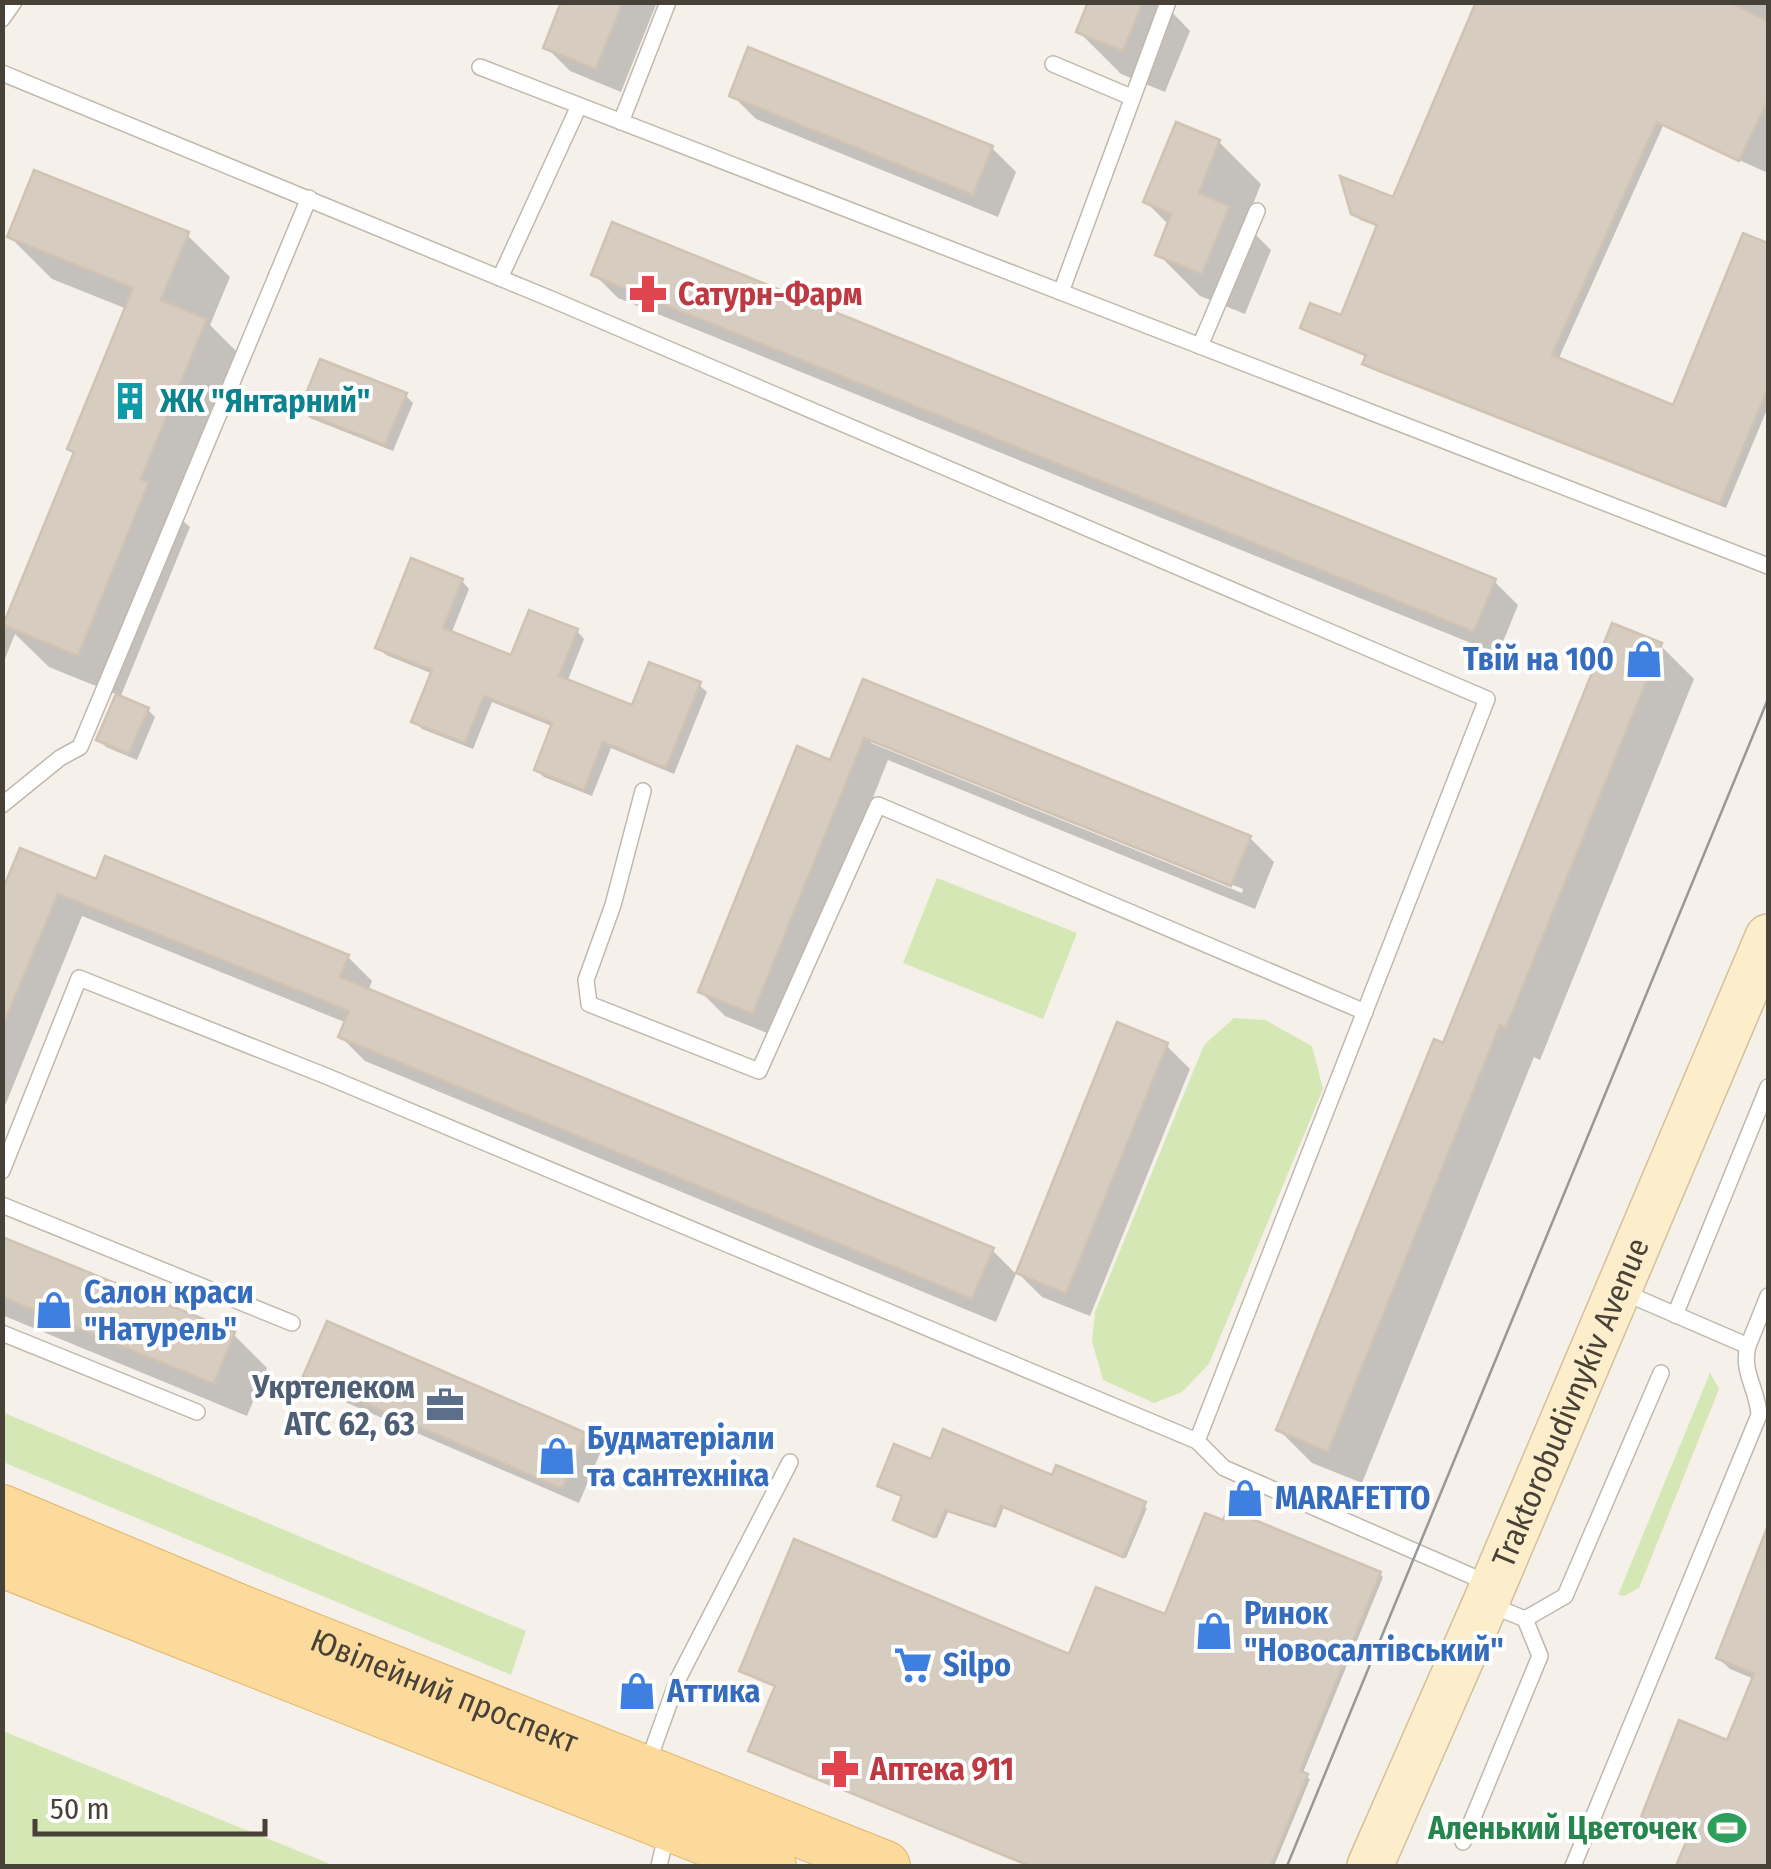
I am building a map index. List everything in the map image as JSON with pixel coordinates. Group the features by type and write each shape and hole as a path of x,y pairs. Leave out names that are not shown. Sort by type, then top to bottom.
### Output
{"main road":[{"name":"Traktorobudivnykiv Avenue","path":"1370,1866 1501,1602 1618,1290 1768,937"},
{"name":"Ювілейний проспект","path":"2,1510 771,1866"},
{"name":"Ювілейний проспект","path":"2,1562 646,1810 885,1866"}],"lane":[{"path":"2,20 14,2"},
{"path":"621,122 668,2"},
{"path":"1060,292 1168,2"},
{"path":"1052,64 1132,97"},
{"path":"480,67 1768,566"},
{"path":"2,73 500,278 1487,699 1197,1440"},
{"path":"500,278 579,106"},
{"path":"2,805 60,758 80,747 310,198"},
{"path":"1200,346 1256,211"},
{"path":"642,791 613,904 586,980 590,1004 759,1071 878,805 1365,1012"},
{"path":"2,1171 79,978 326,1076 1197,1440 1224,1468 1501,1602 1540,1656 1463,1842"},
{"path":"1674,1315 1768,1087"},
{"path":"2,1205 292,1323"},
{"path":"1618,1290 1748,1346"},
{"path":"1572,1866 1756,1427 1758,1403 1745,1368 1748,1346 1768,1296"},
{"path":"2,1333 196,1412"},
{"path":"1501,1602 1565,1596 1661,1372"},
{"path":"646,1810 678,1680 790,1462"}],"green space":[{"path":"937,878 1077,933 1043,1019 903,963"},
{"path":"1234,1018 1265,1020 1312,1046 1323,1089 1209,1364 1182,1392 1154,1403 1103,1380 1092,1341 1095,1312 1204,1045"},
{"path":"1710,1373 1719,1389 1639,1588 1618,1595"},
{"path":"2,1412 526,1631 511,1675 3,1462"},
{"path":"3,1731 335,1866 3,1866"}],"building":[{"path":"561,2 623,2 596,69 543,48"},
{"path":"1088,2 1143,2 1123,51 1076,32"},
{"path":"1476,2 1729,2 1768,21 1768,100 1739,161 1657,122 1552,355 1673,405 1743,233 1768,243 1768,388 1720,504 1362,364 1366,355 1300,328 1310,303 1341,315 1377,225 1351,214 1340,176 1393,197"},
{"path":"748,47 993,146 973,195 729,96"},
{"path":"1176,122 1220,140 1199,193 1230,206 1202,274 1155,255 1171,214 1143,202"},
{"name":"ЖК \"Янтарний\"","path":"34,170 189,232 161,300 207,319 141,479 149,482 78,656 3,625 74,452 67,449 133,288 7,237"},
{"path":"612,222 1496,579 1474,632 591,275"},
{"path":"320,359 407,393 385,445 299,411"},
{"path":"411,558 463,579 443,628 511,655 529,610 578,629 559,676 632,705 649,662 701,682 666,768 603,742 584,790 534,770 552,723 484,696 465,743 411,722 432,670 375,648"},
{"path":"1612,623 1662,643 1506,1028 1500,1025 1328,1452 1276,1430 1434,1039 1443,1043"},
{"path":"863,679 1251,836 1231,886 864,738 753,1014 698,992 797,746 830,760"},
{"path":"116,694 149,708 129,754 96,740"},
{"path":"20,848 96,879 105,856 349,955 340,977 994,1248 972,1299 338,1037 349,1011 58,894 2,1028 2,891"},
{"path":"1117,1022 1168,1043 1066,1294 1016,1273"},
{"path":"2,1237 235,1332 214,1384 2,1297"},
{"name":"Укртелеком АТС 62, 63","path":"327,1321 586,1433 562,1489 303,1376"},
{"path":"943,1429 1052,1475 1056,1465 1146,1502 1123,1557 1001,1506 993,1526 945,1510 934,1537 893,1520 902,1496 877,1486 894,1444 931,1459"},
{"path":"1228,1509 1381,1572 1300,1771 1308,1774 1271,1866 1030,1866 748,1751 775,1686 739,1671 794,1539 1069,1654 1096,1587 1165,1614 1205,1513 1223,1520"},
{"path":"1767,1528 1768,1866 1676,1866 1689,1835 1641,1817 1679,1720 1727,1740 1754,1674 1716,1658"}],"tram line":[{"path":"1287,1866 1768,699"}],"place":[{"name":"Сатурн-Фарм","path":"648,294"},
{"name":"ЖК \"Янтарний\"","path":"130,401"},
{"name":"Твій на 100","path":"1644,659"},
{"name":"Салон краси \"Натурель\"","path":"54,1310"},
{"name":"Укртелеком АТС 62, 63","path":"445,1405"},
{"name":"Будматеріали та сантехніка","path":"557,1456"},
{"name":"MARAFETTO","path":"1245,1498"},
{"name":"Ринок \"Новосалтівський\"","path":"1214,1631"},
{"name":"Silpo","path":"913,1665"},
{"name":"Аттика","path":"637,1691"},
{"name":"Аптека 911","path":"840,1769"},
{"name":"Аленький Цветочек","path":"1727,1828"}]}
